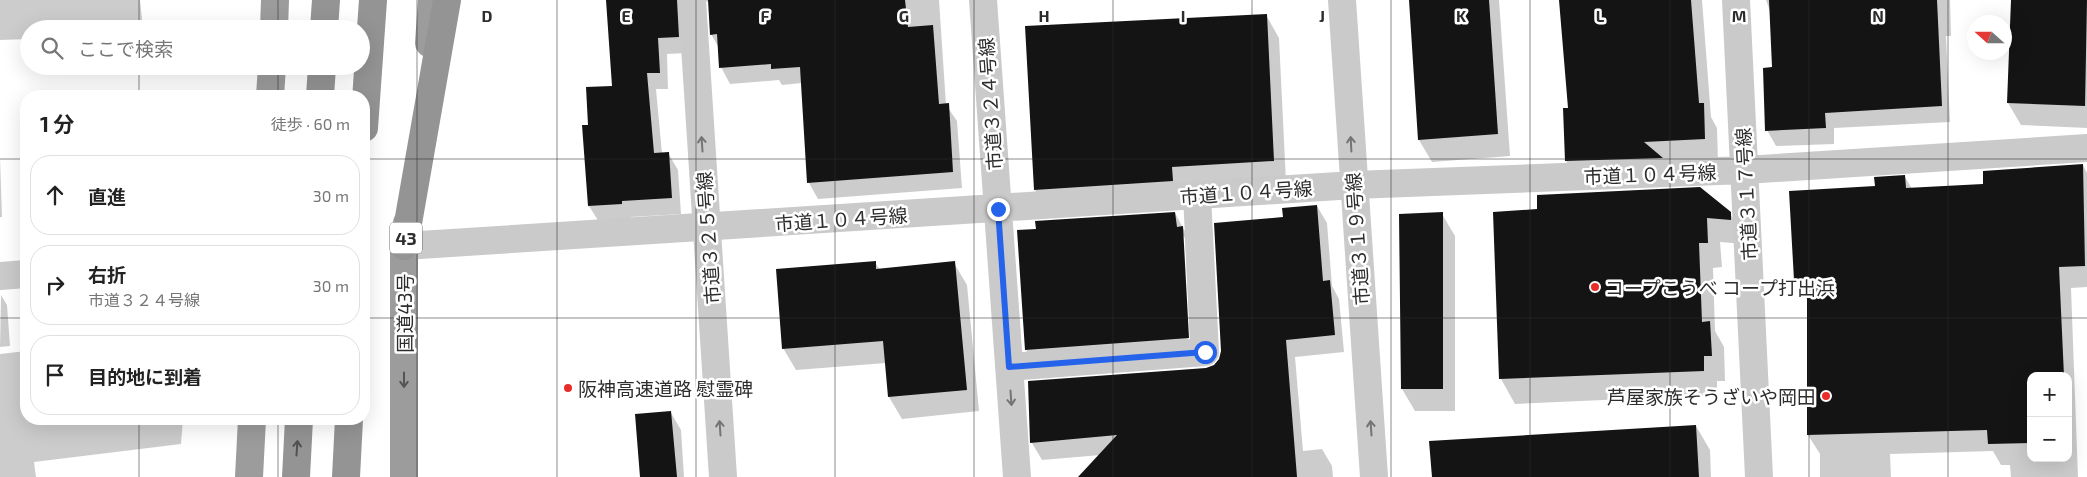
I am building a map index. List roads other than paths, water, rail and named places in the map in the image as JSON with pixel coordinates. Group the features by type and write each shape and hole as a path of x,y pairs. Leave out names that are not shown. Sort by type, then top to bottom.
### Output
{"highway":[{"path":"274,20 275,0"},
{"path":"325,20 326,0"},
{"path":"370,43 373,0"},
{"name":"国道43号","path":"404,477 404,246 432,0"},
{"path":"404,246 447,0"},
{"path":"270,90 271,75"},
{"path":"320,90 321,75"},
{"path":"367,90 368,75"},
{"path":"249,477 252,425"},
{"path":"296,477 299,425"},
{"path":"346,477 348,425"}],"street":[{"name":"市道３２５号線","path":"692,0 723,477"},
{"name":"市道３２４号線","path":"983,0 1017,477"},
{"name":"市道３１９号線","path":"1342,0 1374,477"},
{"name":"市道３１７号線","path":"1736,0 1759,477"},
{"name":"市道１０４号線","path":"404,246 1354,186 1745,170 2087,148"},
{"path":"1009,367 1205,352 1197,196"},
{"path":"0,276 20,274"}],"place":[{"name":"コープこうべ コープ打出浜","path":"1595,287"},
{"name":"阪神高速道路 慰霊碑","path":"568,388"},
{"name":"芦屋家族そうざいや岡田","path":"1826,396"}]}
